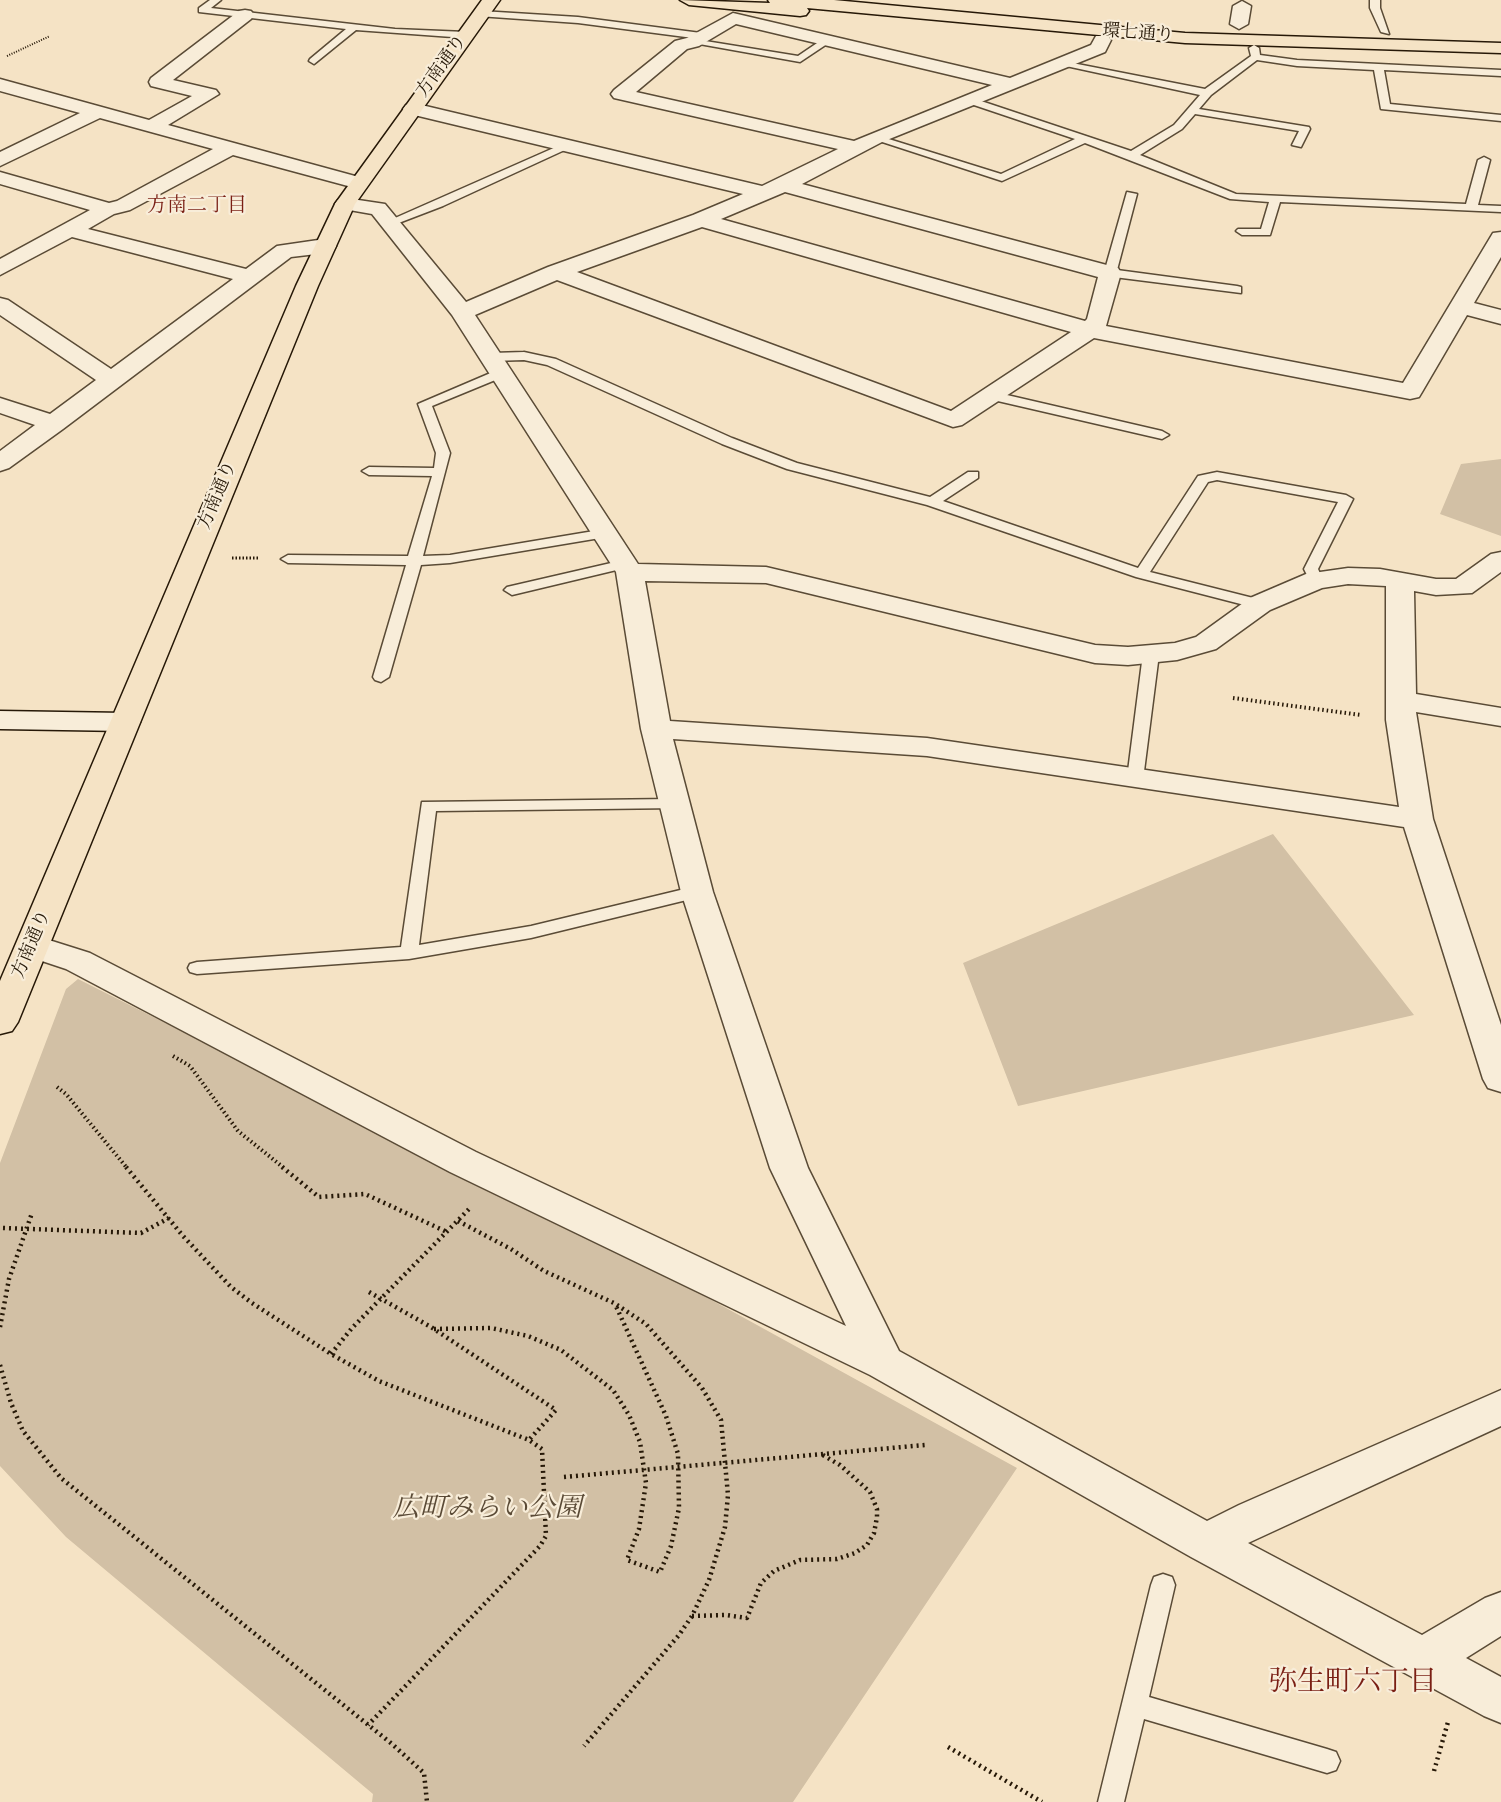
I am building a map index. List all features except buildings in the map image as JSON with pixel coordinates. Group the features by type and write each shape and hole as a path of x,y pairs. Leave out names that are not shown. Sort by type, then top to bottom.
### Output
{"main road":[{"path":"689,0 1102,40 1255,50"},
{"name":"環七通り","path":"777,0 1255,50 1501,48"},
{"name":"環七通り","path":"871,0 1097,22 1501,34"},
{"path":"964,0 1120,14"},
{"name":"方南通り","path":"0,1022 325,246 352,194 480,17"},
{"path":"1215,22 1274,29"}],"street":[{"path":"1239,24 1242,6"},
{"path":"152,126 209,94 158,82 245,15"},
{"path":"855,147 621,94 681,45 697,39 733,18 1010,84"},
{"path":"462,312 556,272 701,220 773,189 875,138 1066,63 1099,48 1102,40"},
{"path":"0,85 229,148 352,194 378,208 393,222 462,312 627,568 656,729 673,804 697,892 782,1148 884,1363"},
{"path":"412,109 565,146 773,189 1110,273 1098,321 1090,330 994,396 953,420 556,272"},
{"path":"0,160 97,112"},
{"path":"0,268 72,231 108,209 123,206 229,148"},
{"path":"0,178 108,209"},
{"path":"701,220 1090,330 1410,392 1501,238"},
{"path":"72,231 250,276"},
{"path":"0,463 285,251 325,246"},
{"path":"0,305 113,381"},
{"path":"1460,307 1501,317"},
{"path":"0,405 54,423"},
{"path":"627,568 766,575 1095,654 1151,654 1206,643 1260,604 1316,580 1348,576 1380,577 1400,582 1462,587 1501,560"},
{"path":"1400,582 1401,711 1417,819 1501,1079"},
{"path":"1401,711 1501,717"},
{"path":"0,720 125,722"},
{"path":"656,729 927,747 1135,780 1417,819"},
{"path":"33,946 78,961 463,1162 884,1363 1207,1543 1501,1701"},
{"path":"1207,1543 1254,1518 1501,1407"},
{"path":"1424,1659 1501,1612"}],"lane":[{"path":"216,0 202,10 352,28 480,17 578,20 697,39 800,59 826,40"},
{"path":"1375,0 1375,8 1386,32"},
{"path":"314,61 352,28"},
{"path":"1132,155 1178,127 1195,111 1207,93 1247,61 1255,50 1379,68 1501,73"},
{"path":"1066,63 1207,93"},
{"path":"1379,68 1385,107 1501,118"},
{"path":"969,100 1132,155 1234,197 1501,209"},
{"path":"1195,111 1305,129 1297,145"},
{"path":"875,138 1002,178 1084,139"},
{"path":"393,222 439,204 565,146"},
{"path":"1471,208 1484,160"},
{"path":"1131,194 1110,273 1237,290"},
{"path":"1242,231 1266,233 1275,200"},
{"path":"381,677 412,561 440,472 443,453 425,404 496,365 524,356 551,362 727,441 792,466 932,502 1141,574 1260,604"},
{"path":"994,396 1162,435"},
{"path":"369,471 440,472"},
{"path":"932,502 973,475"},
{"path":"1141,574 1203,479 1217,476 1346,499 1311,569 1316,580"},
{"path":"288,559 412,561 500,553 606,533"},
{"path":"512,591 627,568"},
{"path":"1135,780 1151,654"},
{"path":"409,953 428,806 673,804"},
{"path":"197,968 409,953 531,932 697,892"},
{"path":"1111,1802 1163,1585"},
{"path":"1134,1704 1327,1761"}],"path":[{"path":"0,59 50,36"},
{"path":"194,557 288,559"},
{"path":"1233,698 1401,711"},
{"path":"170,1054 190,1065 238,1131 319,1197 365,1194 447,1232"},
{"path":"57,1087 66,1094 169,1218 231,1287 331,1354 407,1394 529,1440 542,1449 546,1536 540,1546 368,1725"},
{"path":"331,1354 477,1201"},
{"path":"0,1327 9,1279 32,1213"},
{"path":"3,1228 141,1233 169,1218"},
{"path":"458,1221 511,1249 544,1271 614,1303 646,1324 702,1388 721,1420 728,1473 725,1527 709,1580 692,1616 662,1656 584,1746"},
{"path":"369,1292 434,1329 556,1410 529,1440"},
{"path":"434,1329 471,1327 510,1332 544,1342 575,1360 613,1390 629,1415 640,1442 645,1469 646,1483 642,1517 627,1560 660,1572 671,1546 679,1509 678,1454 670,1427 614,1303"},
{"path":"0,1365 11,1403 23,1431 61,1478 368,1725 424,1773 427,1802"},
{"path":"564,1477 925,1445"},
{"path":"692,1616 726,1615 747,1618 761,1583 774,1571 800,1560 837,1559 855,1554 867,1545 874,1533 877,1517 877,1509 870,1492 840,1465 821,1454"},
{"path":"948,1747 1042,1802"}],"green space":[{"path":"1501,459 1501,536 1440,514 1461,464"},
{"path":"1273,834 1414,1015 1018,1106 963,963"},
{"name":"広町みらい公園","path":"78,979 677,1281 1017,1468 793,1802 372,1802 373,1794 66,1537 0,1466 0,1163 66,989"}],"district":[{"name":"方南二丁目","path":"197,208"},
{"name":"弥生町六丁目","path":"1353,1685"}]}
